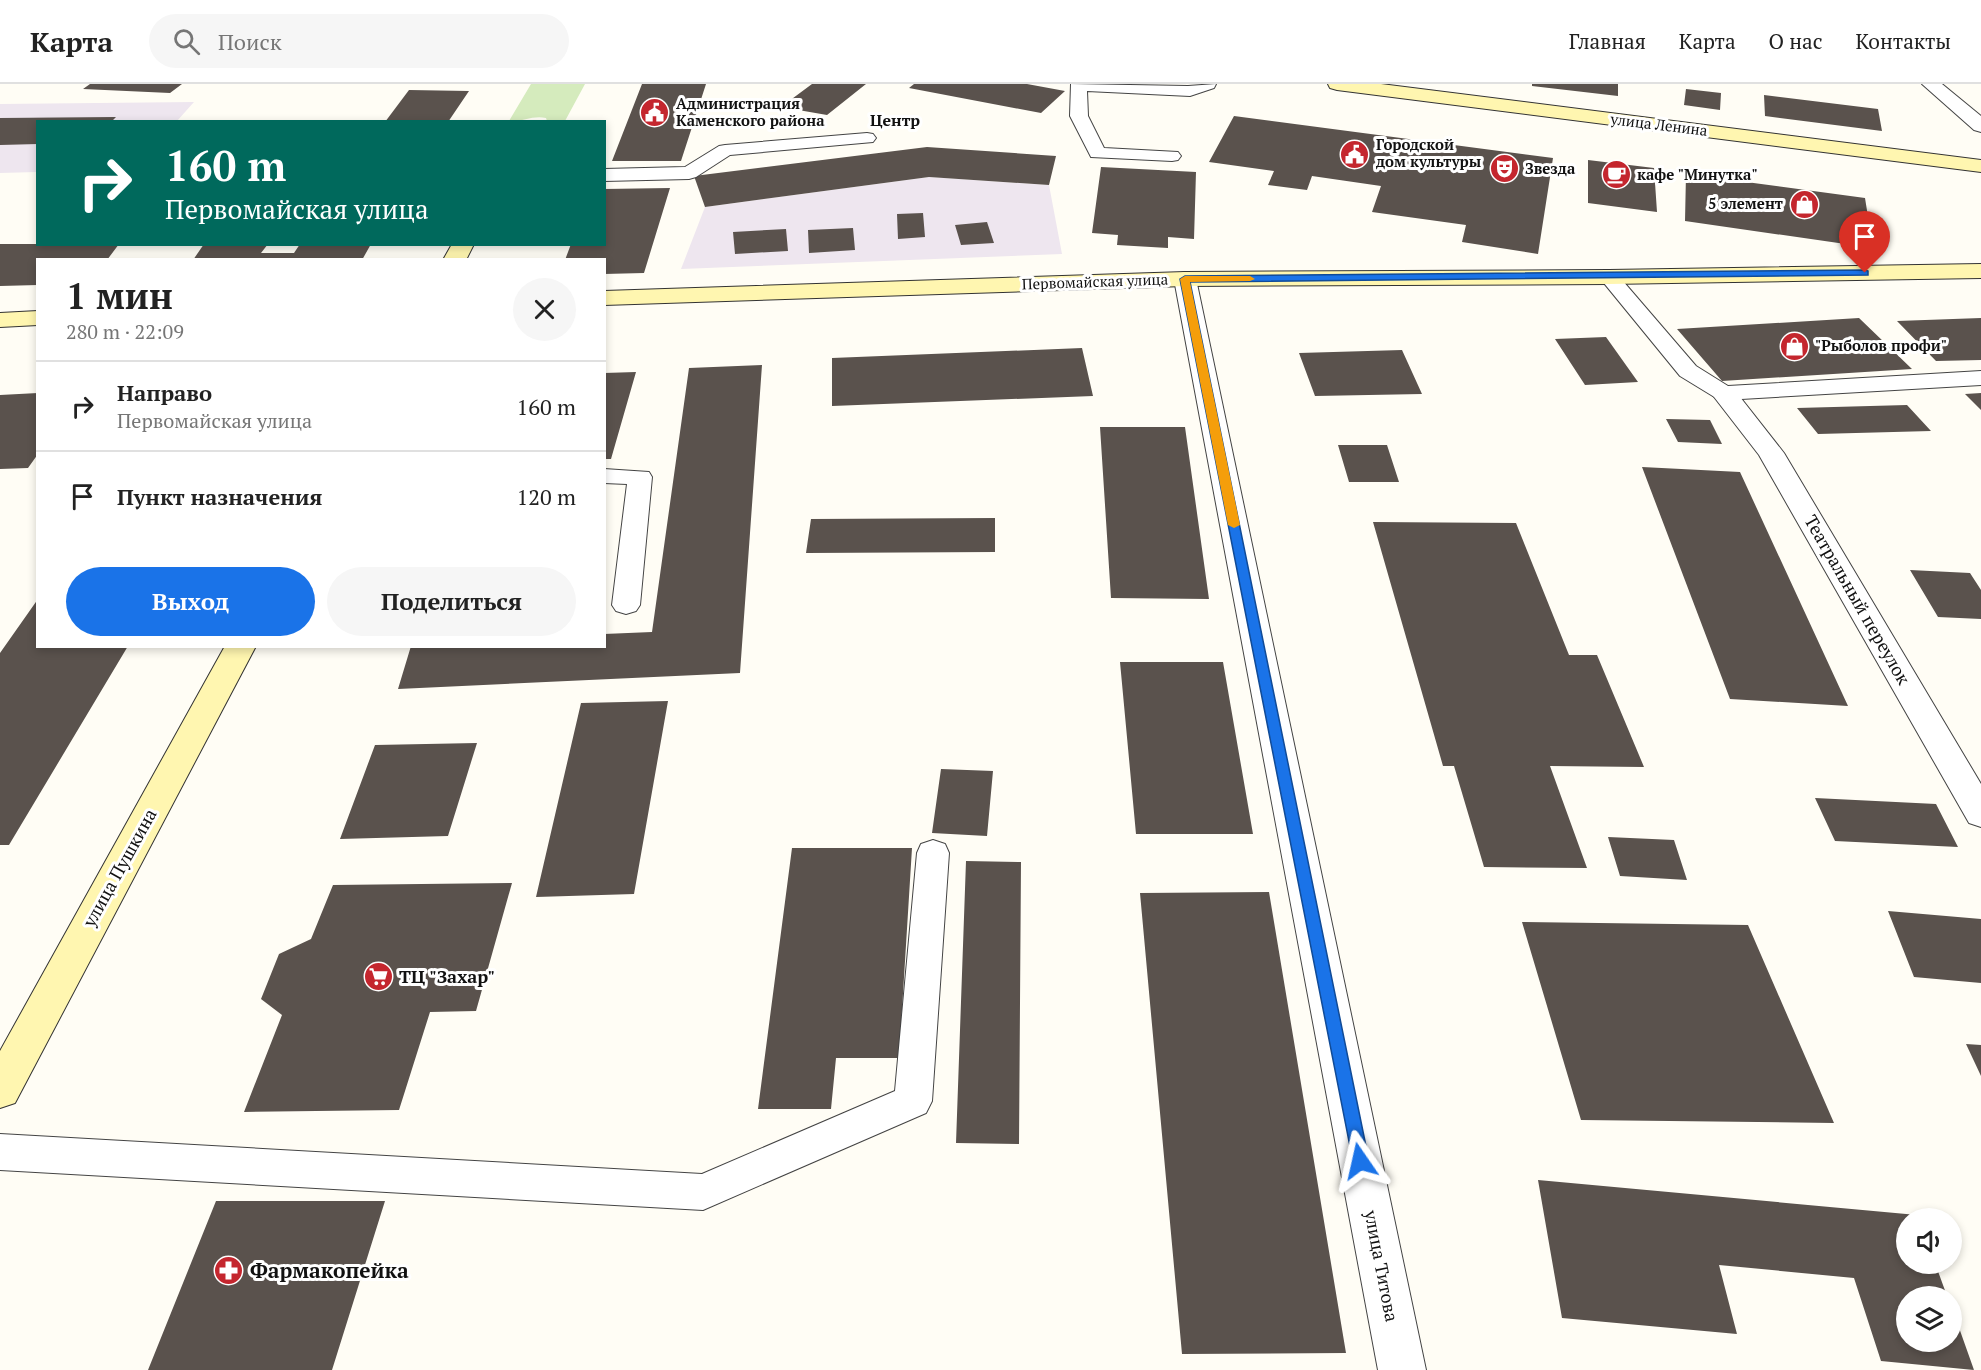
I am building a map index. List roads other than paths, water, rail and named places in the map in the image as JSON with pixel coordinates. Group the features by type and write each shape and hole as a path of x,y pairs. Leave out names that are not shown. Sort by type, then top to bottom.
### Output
{"street":[{"name":"улица Ленина","path":"1337,84 1981,166"},
{"path":"1931,84 1981,126"},
{"path":"1955,104 1981,105"},
{"name":"Первомайская улица","path":"606,298 1185,279 1609,277 1981,271"},
{"name":"улица Титова","path":"1185,279 1402,1370"},
{"path":"0,320 36,318"},
{"name":"Театральный переулок","path":"1724,393 1771,453 1981,814"},
{"name":"улица Пушкина","path":"0,1090 240,648"}],"lane":[{"path":"1172,156 1096,153 1079,116 1079,85 1190,91 1208,84"},
{"path":"606,175 689,173 725,150 867,138"},
{"path":"1609,277 1688,371 1724,393 1981,378"},
{"path":"606,476 640,477 626,605"},
{"path":"0,1152 703,1192 913,1101 933,853"}],"place":[{"name":"Администрация Каменского района","path":"655,113"},
{"name":"Городской дом культуры","path":"1355,154"},
{"name":"Звезда","path":"1504,169"},
{"name":"кафе \"Минутка\"","path":"1616,175"},
{"name":"5 элемент","path":"1804,204"},
{"name":"\"Рыболов профи\"","path":"1794,346"},
{"name":"ТЦ \"Захар\"","path":"378,977"},
{"name":"Фармакопейка","path":"229,1271"}],"district":[{"name":"Центр","path":"895,120"}]}
